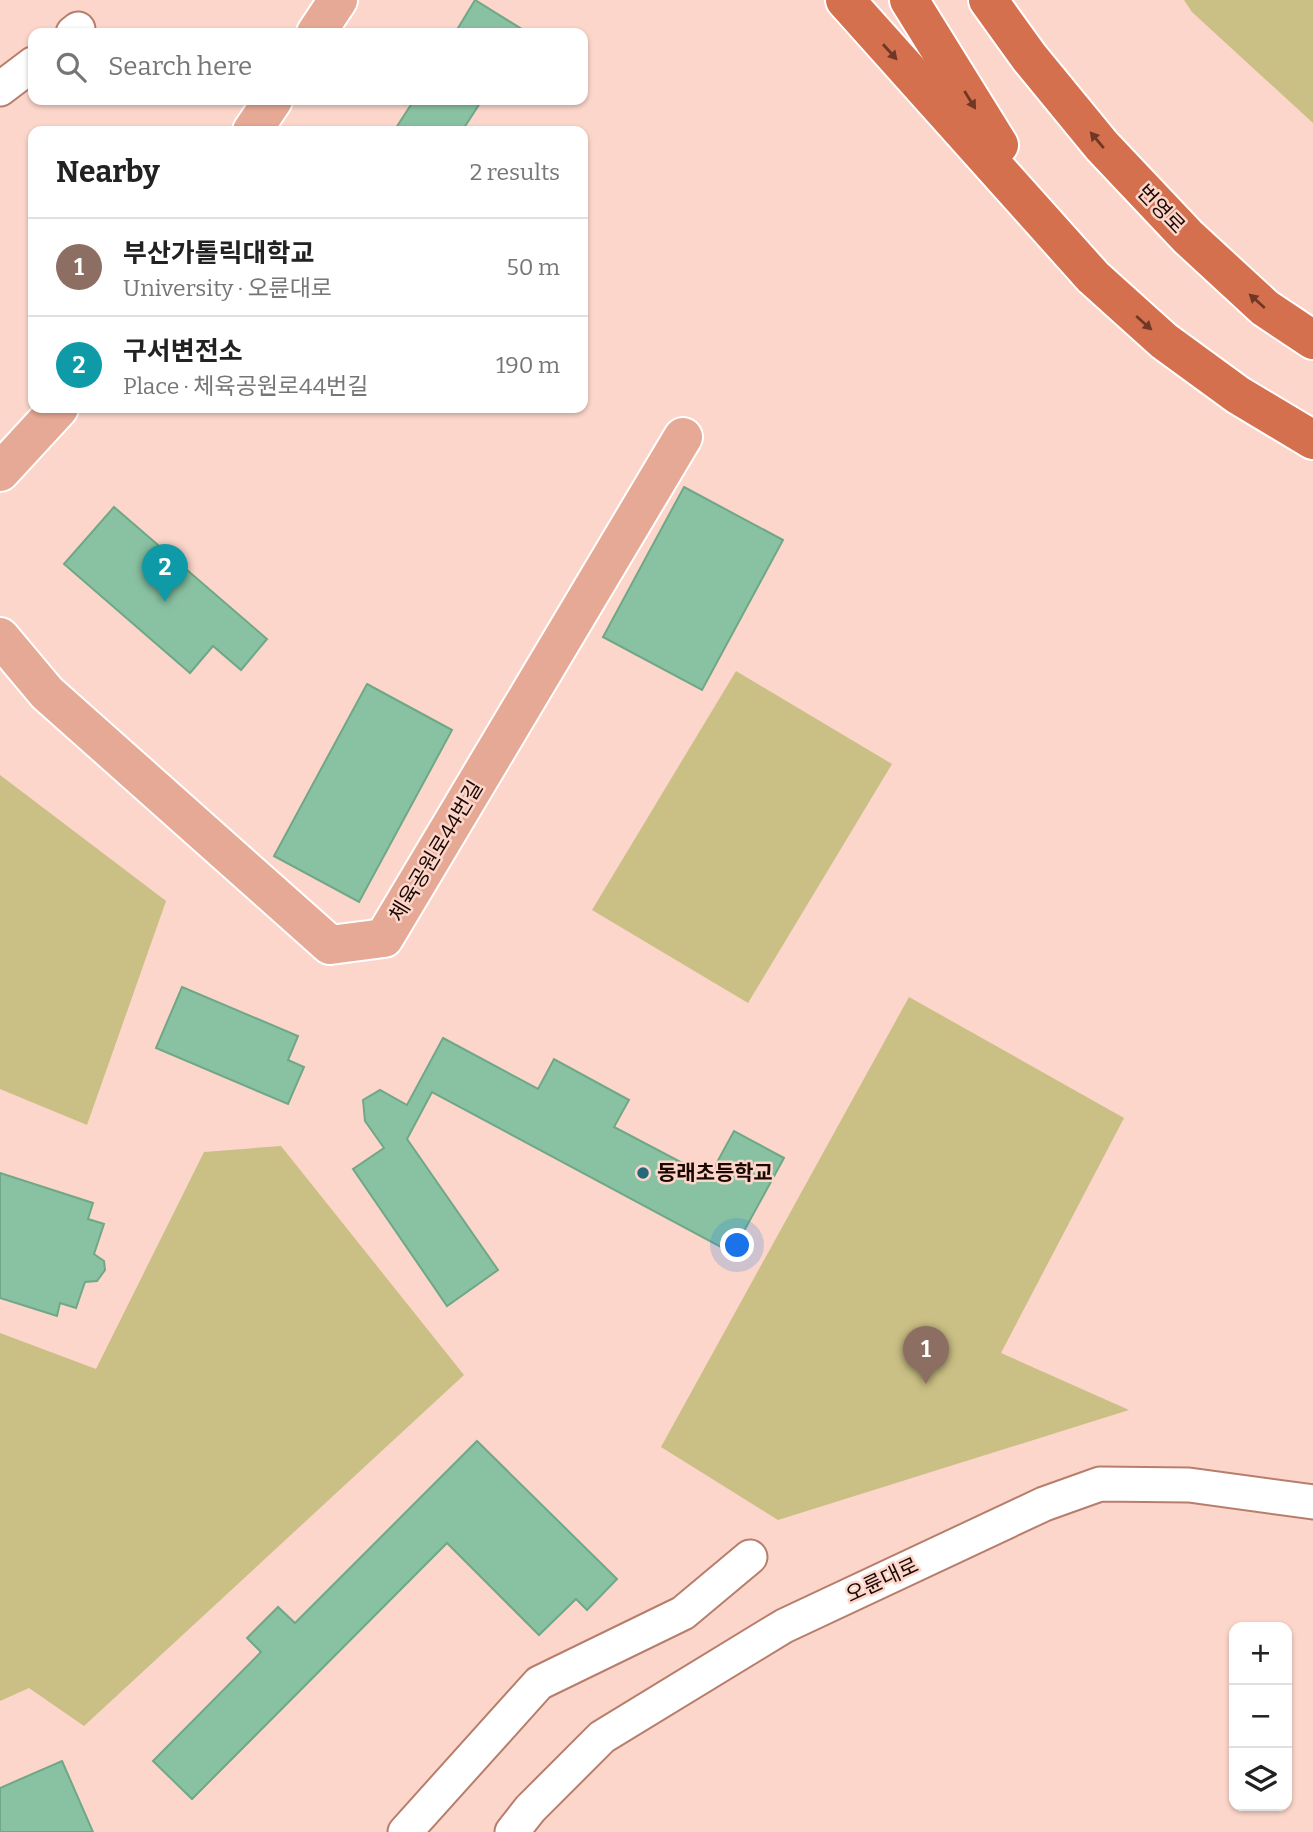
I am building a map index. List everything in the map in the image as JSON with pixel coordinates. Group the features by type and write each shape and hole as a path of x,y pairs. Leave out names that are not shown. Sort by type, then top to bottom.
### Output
{"highway":[{"path":"845,0 1093,277 1164,341 1238,394 1313,440"},
{"path":"909,0 988,130 1093,277"},
{"path":"988,0 1029,57"},
{"path":"996,0 1029,57"},
{"name":"번영로","path":"1029,57 1102,146 1188,237 1265,308 1313,340"}],"main road":[{"path":"319,28 338,0"},
{"path":"255,126 270,105"},
{"path":"0,472 54,413"},
{"name":"체육공원로44번길","path":"0,637 47,693 330,945 384,938 683,437"}],"street":[{"path":"0,89 28,68"},
{"name":"오륜대로","path":"512,1832 530,1809 602,1737 784,1626 1044,1504 1100,1484 1189,1485 1313,1502"},
{"path":"405,1832 539,1682 683,1613 750,1557"}],"shaded area":[{"path":"1184,0 1313,0 1313,123 1192,12"},
{"path":"736,671 892,764 748,1003 592,910"},
{"path":"0,775 166,901 87,1125 0,1089"},
{"path":"909,997 1124,1118 1001,1353 1129,1410 778,1520 661,1447"},
{"path":"281,1146 464,1375 84,1726 29,1688 0,1701 0,1333 96,1369 204,1152"}],"building":[{"path":"475,0 520,28 458,28"},
{"path":"411,105 479,105 465,126 397,126"},
{"path":"684,487 783,540 702,690 603,637"},
{"path":"114,507 267,639 241,670 213,646 190,673 64,564"},
{"path":"367,684 452,730 359,902 274,856"},
{"path":"182,987 298,1036 288,1060 304,1067 288,1104 156,1048"},
{"name":"동래초등학교","path":"443,1038 538,1089 554,1059 629,1100 614,1127 709,1177 734,1131 784,1158 732,1253 432,1092 407,1139 498,1270 447,1306 353,1169 384,1148 365,1121 363,1100 380,1090 407,1105"},
{"path":"0,1173 93,1203 88,1219 104,1224 94,1254 104,1261 105,1270 97,1281 85,1282 76,1308 60,1303 57,1316 0,1298"},
{"path":"477,1441 617,1579 587,1610 576,1599 539,1635 447,1543 192,1799 153,1761 261,1652 247,1638 278,1607 295,1623"},
{"path":"62,1761 93,1832 0,1832 0,1788"}],"place":[{"name":"구서변전소","path":"165,602"},
{"name":"동래초등학교","path":"643,1173"},
{"name":"부산가톨릭대학교","path":"926,1384"}]}
